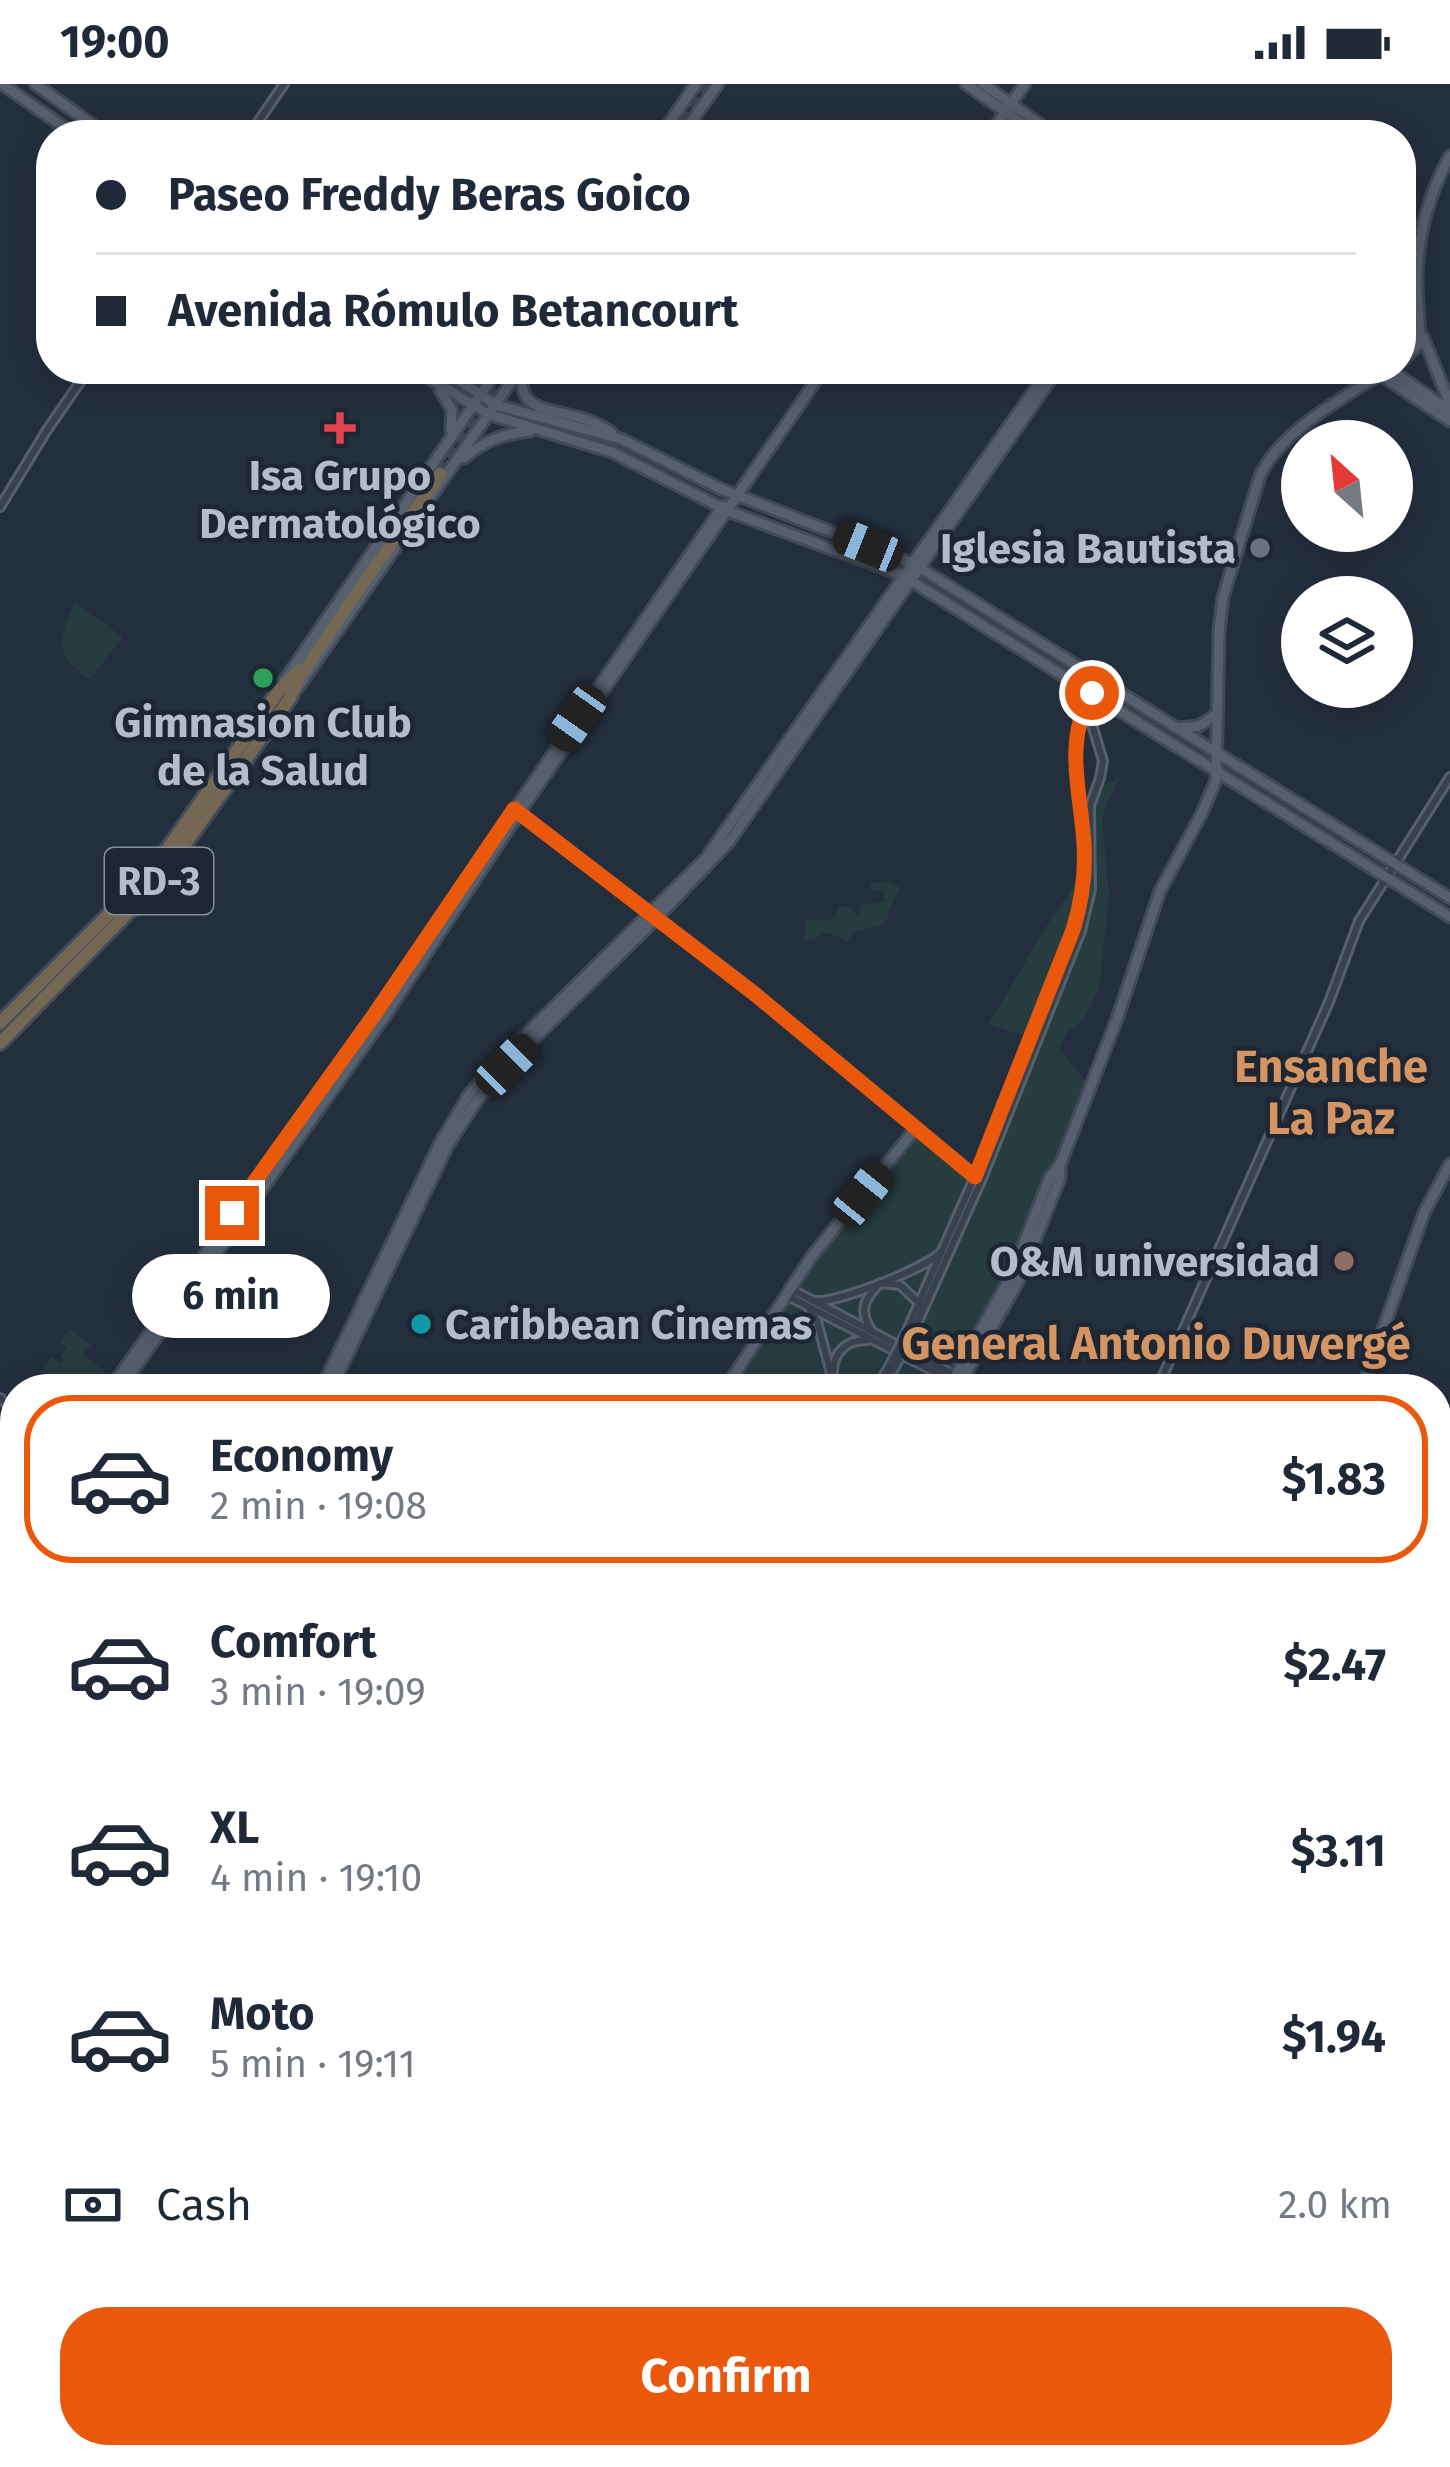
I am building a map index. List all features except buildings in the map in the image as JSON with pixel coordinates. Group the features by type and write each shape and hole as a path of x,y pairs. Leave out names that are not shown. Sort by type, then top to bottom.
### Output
{"highway":[{"name":"RD-3","path":"2,1017 152,871 299,678 438,472"},
{"name":"RD-3","path":"0,1043 157,883 284,695"}],"main road":[{"path":"2,84 54,120"},
{"path":"35,84 86,120"},
{"path":"671,120 696,84"},
{"path":"693,120 718,84"},
{"path":"966,84 1029,120"},
{"path":"983,84 1021,120"},
{"path":"1000,120 1025,84"},
{"path":"1416,347 1423,225 1450,157"},
{"path":"1420,329 1450,408"},
{"path":"435,384 472,406 621,439"},
{"path":"464,384 492,410 537,430 612,452 725,509 906,578 1450,917"},
{"name":"RD-3","path":"284,695 488,384"},
{"name":"RD-3","path":"284,695 305,680 512,384"},
{"path":"521,384 524,396 536,406 586,419 737,495 915,566 1450,898"},
{"path":"121,1374 814,384"},
{"path":"327,1374 440,1142 470,1093 728,842 1044,384"},
{"path":"963,1374 1019,1280 1060,1178 1060,1166 1160,891 1202,814 1218,772 1223,597 1266,462 1297,430 1364,384"},
{"path":"1402,384 1450,421"},
{"path":"1408,384 1450,408"},
{"path":"438,386 452,410 450,436"},
{"path":"455,465 493,437 537,430"},
{"path":"1179,728 1199,726 1217,714"},
{"path":"517,811 834,1057 916,1128 787,1291 734,1374"},
{"path":"131,1374 383,1018 517,811"},
{"path":"338,1374 448,1145 478,1099 654,914"},
{"path":"1367,1374 1424,1213 1450,1164"}],"street":[{"path":"259,120 284,84"},
{"path":"0,506 79,384"},
{"path":"888,1374 923,1307 1082,931 1092,868 1089,815 1100,778 1101,746 1091,721 1097,696"},
{"path":"1025,1061 1081,904 1084,839 1074,749 1087,702 1097,696"},
{"path":"1074,749 1086,734 1101,746"},
{"path":"1164,1374 1329,1002 1359,921 1450,777"},
{"path":"1076,779 1089,787 1100,778"},
{"path":"916,1128 978,1179"},
{"path":"923,1307 946,1244 978,1179"},
{"path":"807,1302 828,1302 880,1283 934,1260 946,1244"},
{"path":"880,1283 900,1285 923,1307"},
{"path":"874,1337 863,1306 880,1283"},
{"path":"787,1291 939,1374"},
{"path":"807,1302 832,1374"},
{"path":"835,1374 834,1361 841,1349 874,1337"}],"green space":[{"path":"75,603 123,637 90,679 70,663 62,646"},
{"path":"1121,777 1102,819 1109,896 1099,988 1087,1013 1059,1048 1089,1086 1006,1278 953,1374 742,1374 813,1260 919,1135 982,1184 1085,929 1101,786"},
{"path":"1083,872 1077,910 1026,1037 989,1024 1044,930"},
{"path":"890,881 900,888 881,926 856,931 848,941 822,933 805,941 805,922 833,918 840,906 858,915 860,906 885,901 883,890 871,891 870,884"},
{"path":"70,1329 91,1344 83,1355 108,1374 49,1374 43,1368 51,1357 61,1364 64,1360 60,1357 67,1347 60,1342"}],"tunnel":[{"path":"679,120 704,84"},
{"path":"440,474 502,384"}],"place":[{"name":"Isa Grupo Dermatológico","path":"340,428"},
{"name":"Iglesia Bautista","path":"1260,548"},
{"name":"Gimnasion Club de la Salud","path":"263,678"},
{"name":"O&M universidad","path":"1344,1261"},
{"name":"Caribbean Cinemas","path":"421,1324"}],"district":[{"name":"Ensanche La Paz","path":"1331,1092"},
{"name":"General Antonio Duvergé","path":"1156,1343"}],"route":[{"path":"232,1213 514,809 834,1057 975,1177 1081,904 1084,839 1074,749 1092,693"}]}
